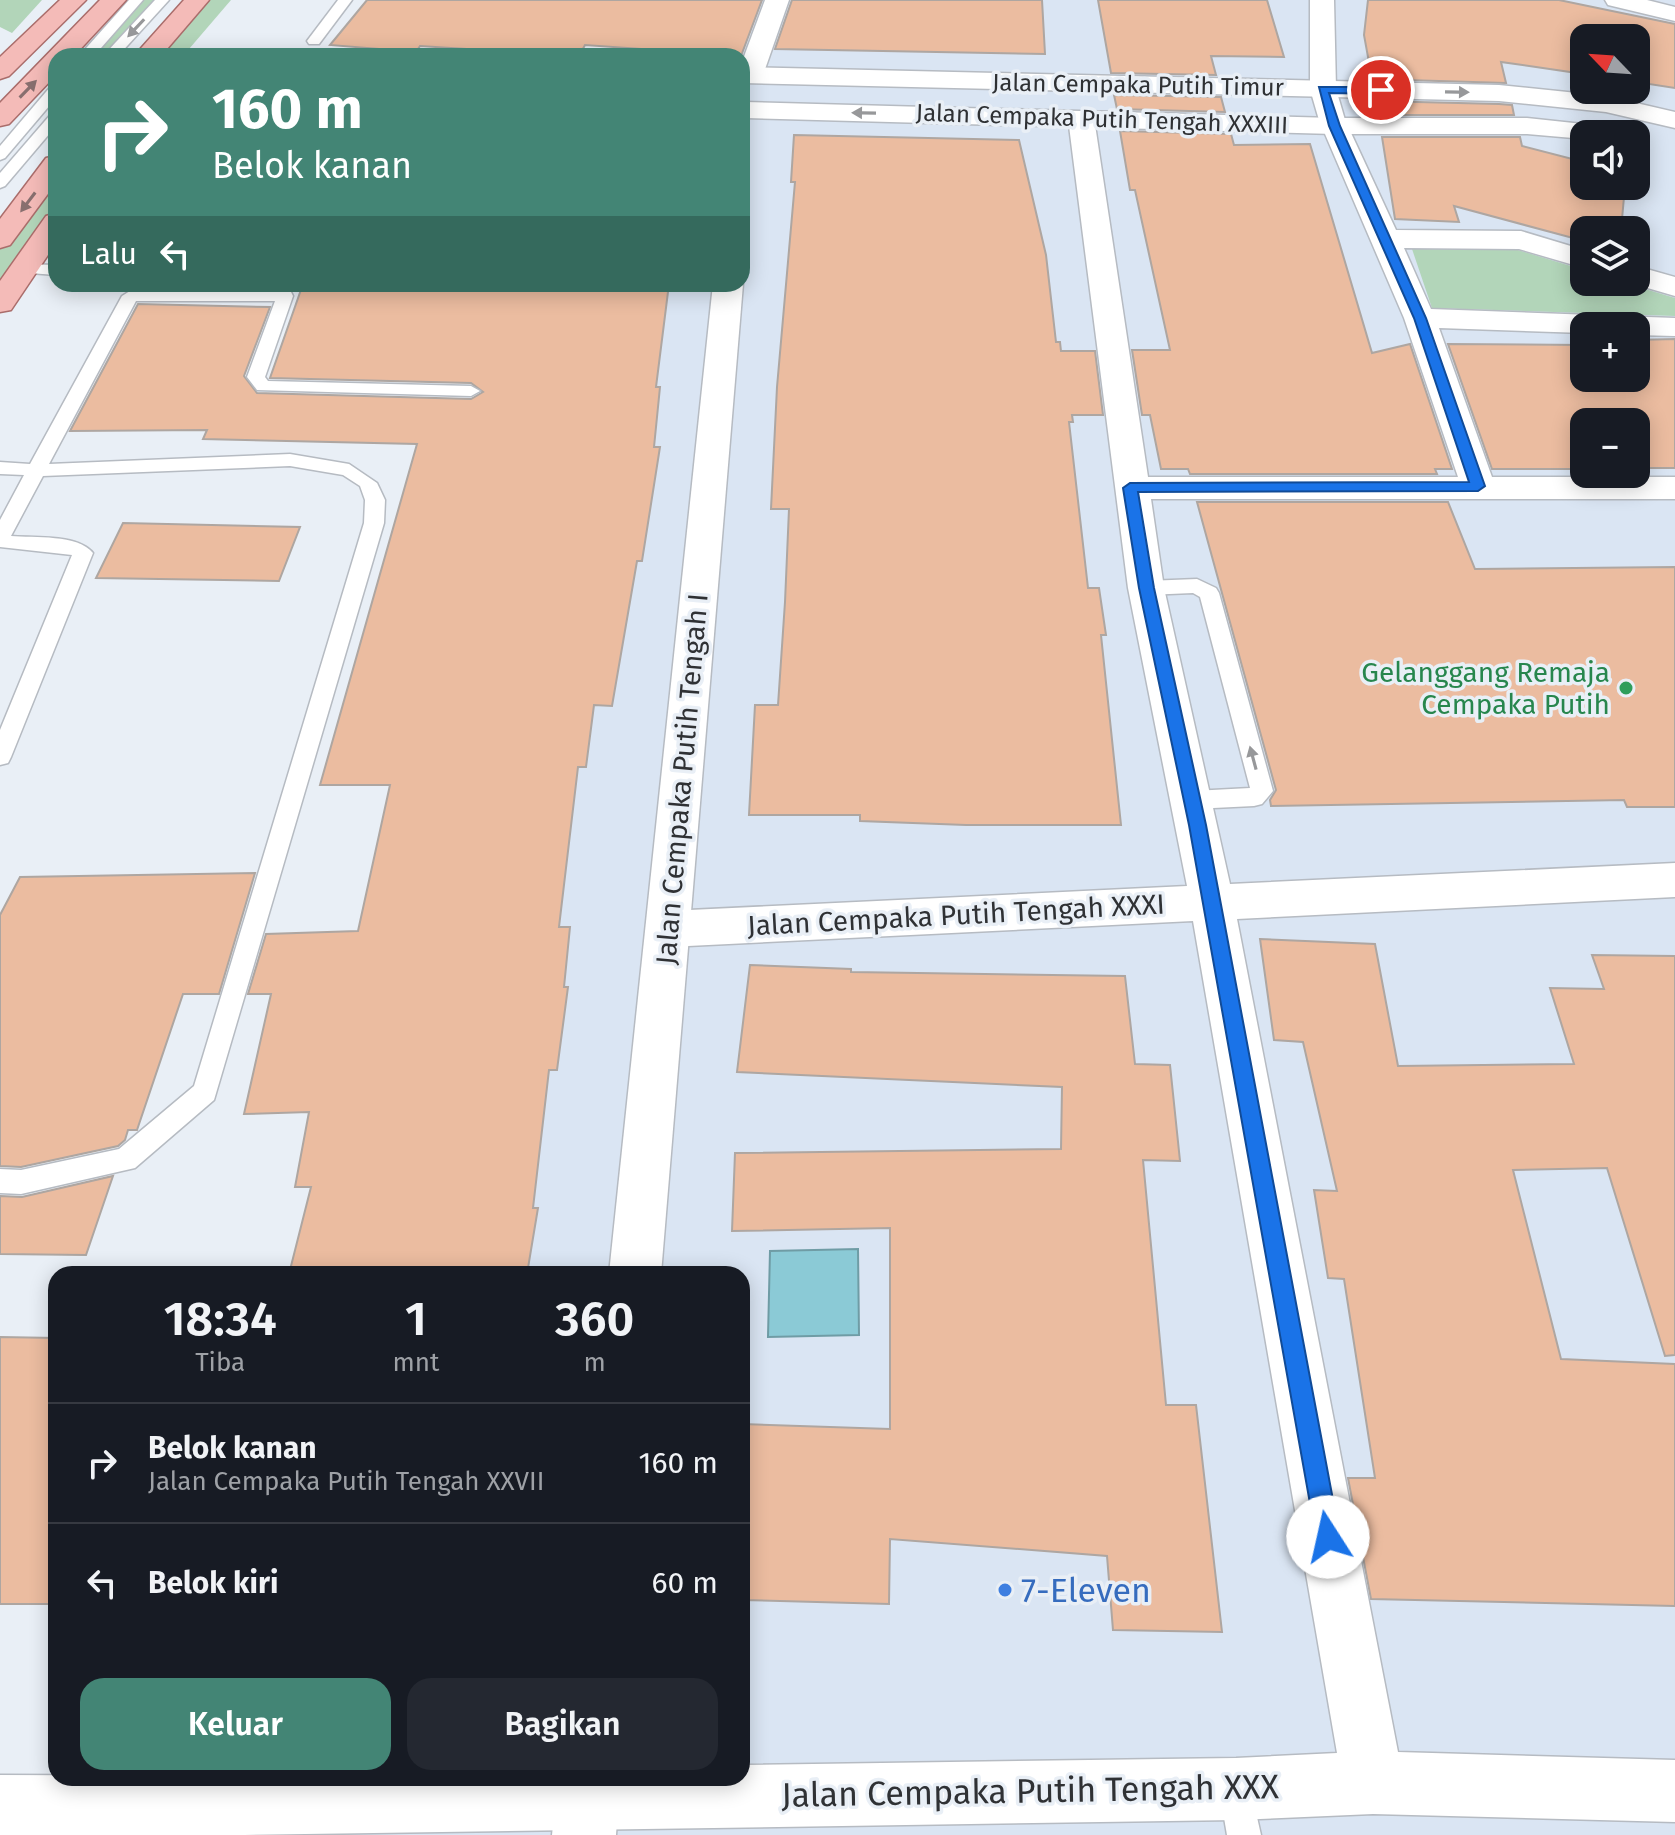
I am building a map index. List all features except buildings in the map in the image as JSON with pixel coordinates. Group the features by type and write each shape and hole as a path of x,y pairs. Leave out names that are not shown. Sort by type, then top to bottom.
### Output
{"main road":[{"path":"0,71 74,0"},
{"path":"73,48 114,0"},
{"path":"154,48 197,0"},
{"path":"46,29 63,48"},
{"path":"0,118 48,73"},
{"path":"0,239 48,175"},
{"path":"0,303 48,233"}],"street":[{"path":"750,77 777,0"},
{"path":"1322,0 1328,107 1420,318 1478,486"},
{"path":"1617,0 1675,14"},
{"name":"Jalan Cempaka Putih Timur","path":"750,88 1328,107 1499,93 1606,104 1675,120"},
{"name":"Jalan Cempaka Putih Tengah XXXIII","path":"750,88 1081,118 1328,107 1570,131"},
{"path":"1081,118 1146,588 1193,800 1373,1783"},
{"path":"1386,239 1521,240 1570,255"},
{"path":"1650,279 1675,287"},
{"name":"Jalan Cempaka Putih Tengah I","path":"636,1266 727,292"},
{"path":"1420,318 1675,327"},
{"path":"1130,488 1675,488"},
{"name":"Jalan Cempaka Putih Tengah XXXI","path":"668,929 1675,880"},
{"name":"Jalan Cempaka Putih Tengah XXX","path":"0,1807 587,1804 1240,1812 1373,1783 1675,1791"}],"lane":[{"path":"76,48 136,0"},
{"path":"117,48 162,0"},
{"path":"314,41 345,0"},
{"path":"0,155 48,98"},
{"path":"0,183 48,126"},
{"path":"22,269 48,270"},
{"path":"0,757 83,553 74,548 0,540 130,296 285,296 256,377 263,386 471,391"},
{"path":"0,468 35,470 290,460 349,470 368,483 375,500 374,523 205,1092 126,1160 21,1182 0,1181"},
{"path":"1146,588 1197,586 1209,593 1262,791 1254,798 1193,800"}],"shaded area":[{"path":"670,0 1675,0 1675,1835 297,1835 306,1786 750,1786 750,1266 402,1266 585,292 750,292 750,48 653,48"}],"green space":[{"path":"0,0 42,0 12,33 0,27"},
{"path":"139,0 162,0 119,48 96,48"},
{"path":"196,0 231,0 190,48 154,48"},
{"path":"48,175 48,238 0,310 0,243"},
{"path":"1412,249 1518,250 1570,266 1570,296 1650,296 1650,290 1675,298 1675,316 1650,315 1650,312 1432,308"}],"water":[{"path":"858,1249 859,1335 768,1337 770,1251"}],"place":[{"name":"Gelanggang Remaja Cempaka Putih","path":"1626,688"},
{"name":"7-Eleven","path":"1005,1590"}],"route":[{"path":"1328,1537 1198,825 1146,588 1130,488 1478,486 1420,318 1334,126 1323,89 1381,90"}]}
